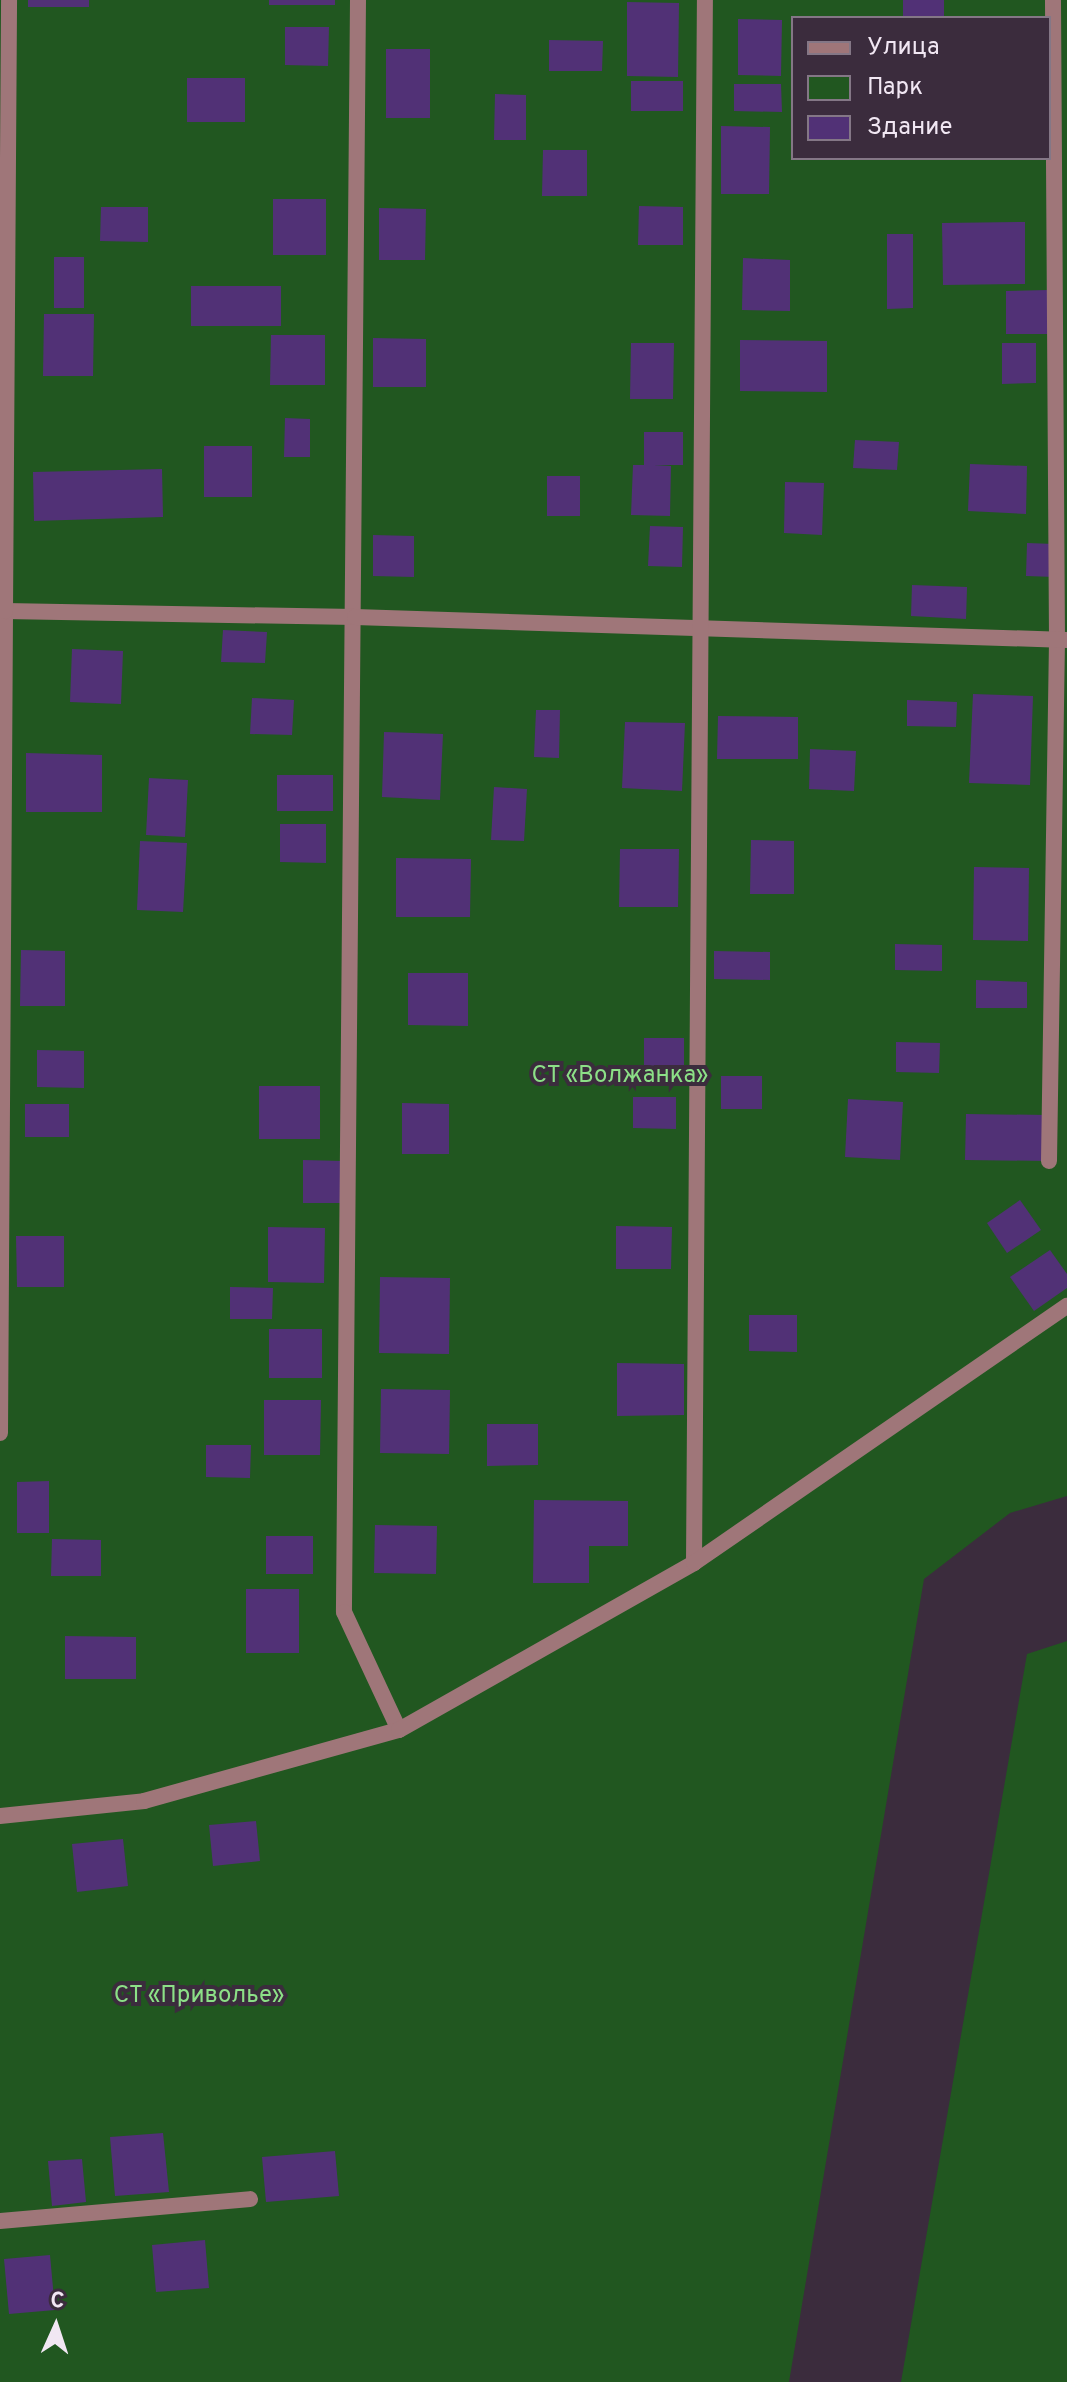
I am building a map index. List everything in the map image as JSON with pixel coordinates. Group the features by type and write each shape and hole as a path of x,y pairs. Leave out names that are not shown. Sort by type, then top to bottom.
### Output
{"street":[{"path":"0,1433 2,611 9,0"},
{"path":"358,0 344,1612 399,1730"},
{"path":"694,1563 705,0"},
{"path":"1049,1161 1062,640 1053,0"},
{"path":"2,611 355,617 1062,640"},
{"path":"0,1816 144,1801 399,1730 694,1563 1067,1306"},
{"path":"0,2221 250,2199"}],"green space":[{"name":"СТ «Волжанка»","path":"0,0 1067,0 1067,1496 1010,1513 924,1579 789,2382 0,2382"},
{"path":"1067,1641 1067,2382 901,2382 1027,1654"}],"building":[{"path":"28,0 89,0 89,7 28,7"},
{"path":"269,0 335,0 335,5 269,5"},
{"path":"903,0 944,0 944,16 903,16"},
{"path":"627,2 679,3 678,77 627,76"},
{"path":"738,19 782,20 781,76 738,75"},
{"path":"285,27 329,27 328,66 285,65"},
{"path":"549,40 603,41 602,71 549,71"},
{"path":"386,49 430,49 430,118 386,118"},
{"path":"187,78 245,78 245,122 187,122"},
{"path":"631,81 683,81 683,111 631,111"},
{"path":"734,84 781,84 782,112 734,111"},
{"path":"495,94 526,95 526,140 494,140"},
{"path":"721,126 770,127 769,194 721,194"},
{"path":"543,150 587,150 587,196 542,196"},
{"path":"273,199 326,199 326,255 273,255"},
{"path":"639,206 683,207 683,245 638,245"},
{"path":"101,207 148,207 148,242 100,241"},
{"path":"379,208 426,209 425,260 379,260"},
{"path":"1025,222 1025,284 943,285 942,223"},
{"path":"887,234 913,234 913,308 887,309"},
{"path":"54,257 84,257 84,308 54,308"},
{"path":"743,258 790,260 790,311 742,310"},
{"path":"191,286 281,286 281,326 191,326"},
{"path":"1048,290 1048,334 1006,334 1006,291"},
{"path":"44,314 94,314 93,376 43,376"},
{"path":"271,335 325,335 325,385 270,385"},
{"path":"373,338 426,339 426,387 373,387"},
{"path":"740,340 827,341 827,392 740,391"},
{"path":"631,343 674,343 673,399 630,399"},
{"path":"1002,343 1036,343 1036,383 1002,384"},
{"path":"285,418 310,419 310,457 284,457"},
{"path":"644,432 683,432 683,465 654,465 671,466 670,516 631,515 633,465 644,465"},
{"path":"855,440 899,442 897,470 853,468"},
{"path":"204,446 252,446 252,497 204,497"},
{"path":"970,464 1027,466 1026,514 968,511"},
{"path":"162,469 163,517 34,521 33,472"},
{"path":"547,476 580,476 580,516 547,516"},
{"path":"785,482 824,483 822,535 784,533"},
{"path":"650,526 683,527 682,567 648,566"},
{"path":"373,535 414,536 414,577 373,576"},
{"path":"1027,543 1055,544 1055,577 1026,576"},
{"path":"912,585 967,587 966,619 911,616"},
{"path":"223,630 267,632 265,663 221,662"},
{"path":"72,649 123,651 121,704 70,702"},
{"path":"973,694 1033,696 1030,785 969,783"},
{"path":"252,698 294,700 292,735 250,734"},
{"path":"907,700 957,702 956,727 907,726"},
{"path":"536,710 560,710 559,758 534,757"},
{"path":"718,716 798,717 798,759 717,759"},
{"path":"625,722 685,723 682,791 622,788"},
{"path":"384,732 443,734 440,800 382,797"},
{"path":"810,749 856,751 854,791 809,789"},
{"path":"26,753 102,755 102,812 26,812"},
{"path":"277,775 333,775 333,811 277,811"},
{"path":"149,778 188,780 185,837 146,835"},
{"path":"494,787 527,789 524,841 491,840"},
{"path":"280,824 326,824 326,863 280,862"},
{"path":"751,840 794,841 794,894 750,894"},
{"path":"140,841 187,843 183,912 137,910"},
{"path":"620,849 679,849 678,907 619,907"},
{"path":"396,858 471,859 470,917 396,917"},
{"path":"974,867 1029,868 1028,941 973,940"},
{"path":"895,944 942,945 942,971 895,970"},
{"path":"21,950 65,951 65,1006 20,1006"},
{"path":"714,951 770,952 770,980 714,979"},
{"path":"408,973 468,973 468,1026 408,1025"},
{"path":"976,980 1027,982 1027,1008 976,1008"},
{"path":"644,1038 684,1038 684,1071 644,1071"},
{"path":"896,1042 940,1043 939,1073 896,1072"},
{"path":"37,1050 84,1051 84,1088 37,1087"},
{"path":"721,1076 762,1076 762,1109 721,1109"},
{"path":"259,1086 320,1086 320,1139 259,1139"},
{"path":"633,1097 676,1097 676,1129 633,1128"},
{"path":"848,1099 903,1102 900,1160 845,1157"},
{"path":"402,1103 449,1104 449,1154 402,1154"},
{"path":"25,1104 69,1104 69,1137 25,1137"},
{"path":"966,1114 1047,1115 1047,1161 965,1160"},
{"path":"303,1160 342,1161 341,1203 303,1203"},
{"path":"1020,1200 1041,1230 1007,1253 987,1223"},
{"path":"616,1226 672,1227 671,1269 616,1269"},
{"path":"268,1227 325,1228 324,1283 268,1282"},
{"path":"16,1236 64,1236 64,1287 17,1287"},
{"path":"1050,1250 1067,1274 1067,1288 1034,1311 1010,1277"},
{"path":"380,1277 450,1278 449,1354 379,1353"},
{"path":"230,1287 273,1288 272,1319 230,1319"},
{"path":"749,1315 797,1315 797,1352 749,1351"},
{"path":"269,1329 322,1329 322,1378 269,1378"},
{"path":"617,1363 684,1364 684,1415 617,1416"},
{"path":"381,1389 450,1390 449,1454 380,1453"},
{"path":"264,1400 321,1400 320,1455 264,1455"},
{"path":"487,1424 538,1424 538,1465 487,1466"},
{"path":"206,1445 251,1445 250,1478 206,1477"},
{"path":"49,1481 49,1533 17,1533 17,1482"},
{"path":"534,1500 628,1501 628,1546 589,1546 589,1583 533,1583"},
{"path":"375,1525 437,1526 436,1574 374,1573"},
{"path":"266,1536 313,1536 313,1574 266,1574"},
{"path":"52,1539 101,1540 101,1576 51,1576"},
{"path":"246,1589 299,1589 299,1653 246,1653"},
{"path":"65,1636 136,1637 136,1679 65,1679"},
{"path":"256,1821 260,1861 213,1866 209,1825"},
{"path":"123,1839 128,1886 77,1892 72,1844"},
{"path":"163,2133 169,2192 115,2196 110,2137"},
{"path":"335,2151 339,2196 266,2202 262,2157"},
{"path":"82,2159 86,2202 52,2206 48,2161"},
{"path":"205,2240 209,2288 156,2292 152,2245"},
{"path":"50,2255 55,2310 9,2314 4,2259"}],"park label":[{"name":"СТ «Приволье»","path":"199,1997"}]}
